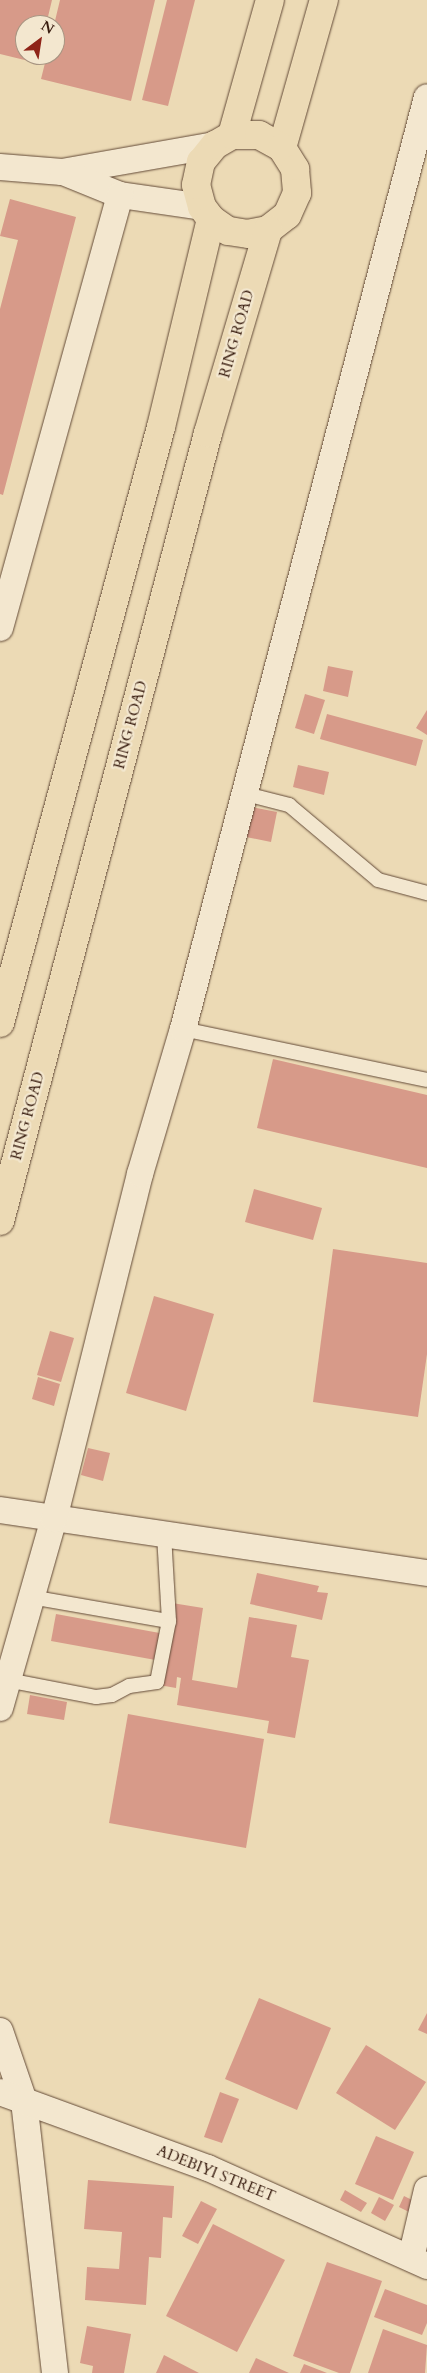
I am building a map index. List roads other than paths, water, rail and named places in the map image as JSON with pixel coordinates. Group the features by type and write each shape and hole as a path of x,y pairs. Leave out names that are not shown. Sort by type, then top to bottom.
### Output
{"main road":[{"path":"0,1023 161,427 206,213 196,184 201,162 224,140 270,0"},
{"path":"282,148 324,0"},
{"path":"206,213 228,231 248,234 268,230 287,215 297,193 296,169 282,148 259,135 224,140"},
{"name":"RING ROAD","path":"0,1221 208,433 268,230"}],"street":[{"path":"0,1708 54,1519 140,1174 183,1029 242,793 427,97"},
{"path":"0,167 62,172 224,140"},
{"path":"62,172 120,195 206,213"},
{"path":"0,628 120,195"},
{"path":"0,1510 427,1573"},
{"path":"0,2031 24,2101 55,2373"},
{"name":"ADEBIYI STREET","path":"0,2092 208,2168 419,2262"},
{"path":"419,2262 427,2190"}],"lane":[{"path":"242,793 289,805 378,880 427,893"},
{"path":"183,1029 427,1080"},
{"path":"7,1680 96,1697 112,1695 129,1686 157,1682 169,1621 164,1534"},
{"path":"31,1597 169,1621"}]}
